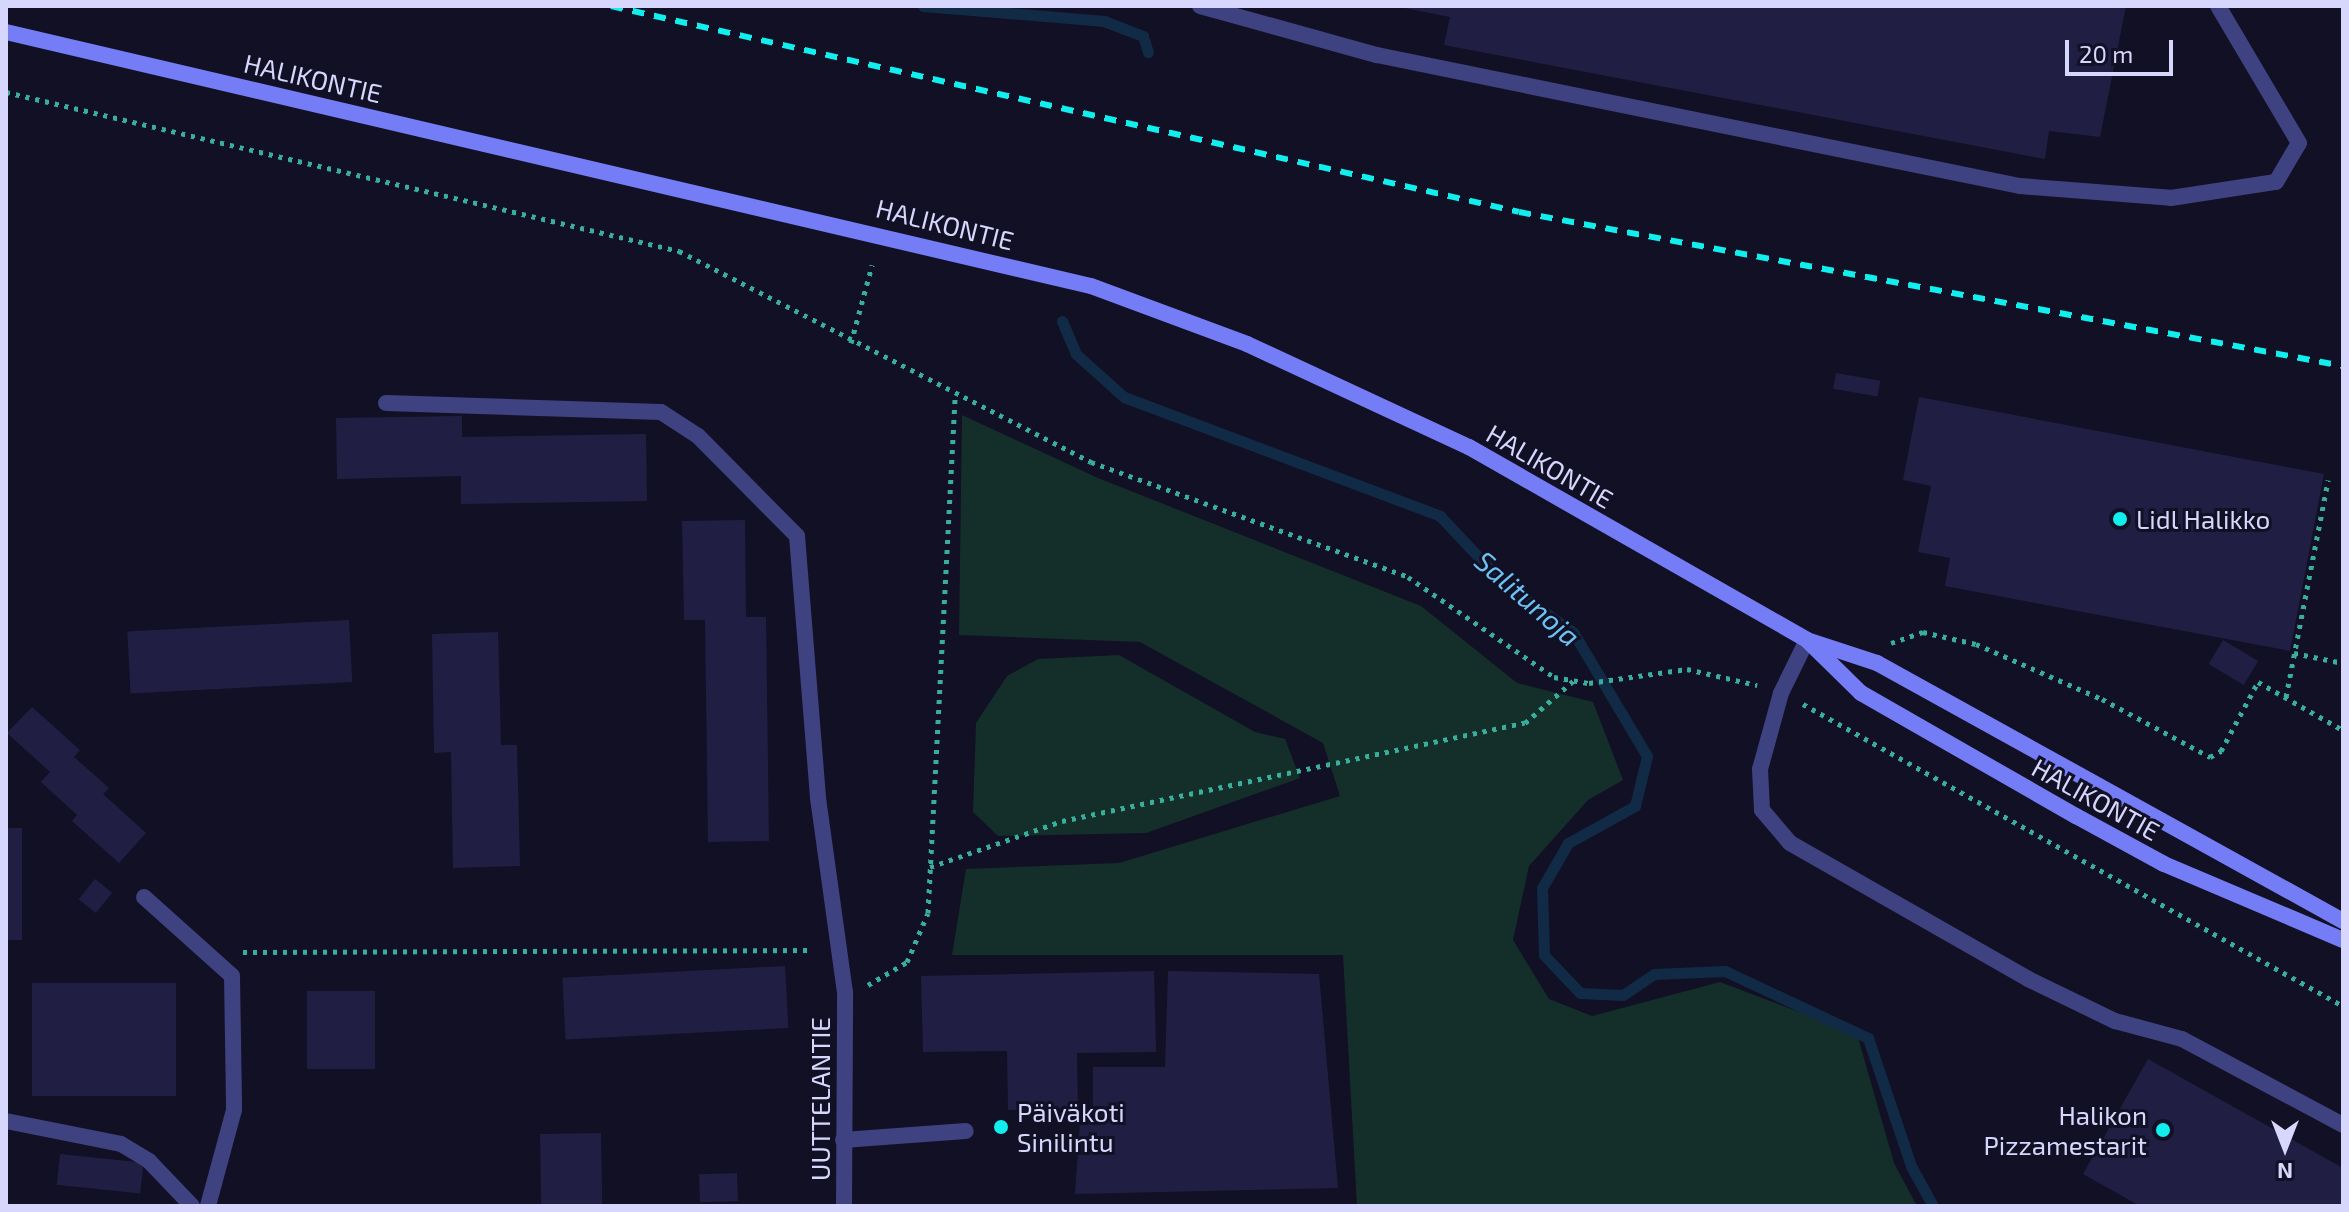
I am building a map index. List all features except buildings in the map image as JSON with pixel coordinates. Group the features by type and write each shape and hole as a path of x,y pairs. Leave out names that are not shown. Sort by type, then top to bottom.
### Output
{"main road":[{"name":"HALIKONTIE","path":"6,32 1091,286 1377,400 1807,640 1877,663 2343,921"},
{"name":"HALIKONTIE","path":"1807,640 1861,693 2164,864 2343,940"}],"street":[{"path":"1200,6 1377,55 2004,183 2171,198 2276,182 2299,143 2218,6"},
{"name":"UUTTELANTIE","path":"386,403 661,412 698,436 797,536 818,798 845,992 844,1206"},
{"path":"1807,640 1781,693 1760,769 1762,810 1790,843 2028,979 2115,1021 2182,1039 2343,1125"},
{"path":"144,897 205,947 232,976 234,1110 208,1206"},
{"path":"6,1121 121,1144 149,1161 192,1206"},
{"path":"843,1140 966,1131"}],"path":[{"path":"6,92 679,251 955,399 1091,462 1408,577 1554,677 1589,683 1626,680 1663,670 1716,671 1781,693 1845,725 2343,1006"},
{"path":"851,343 872,265"},
{"path":"845,992 907,962 928,913 955,399"},
{"path":"2286,697 2328,480"},
{"path":"1877,663 1904,634 1944,634 2056,677 2210,757 2221,751 2258,682 2343,730"},
{"path":"2294,653 2343,663"},
{"path":"930,867 1062,821 1525,723 1573,680"},
{"path":"1845,725 1861,693"},
{"path":"205,947 807,947 821,954"}],"green space":[{"path":"962,415 1098,478 1421,606 1517,683 1593,702 1623,780 1588,800 1529,866 1513,940 1549,999 1592,1016 1720,982 1857,1034 1894,1163 1917,1206 1357,1206 1343,955 952,955 966,869 1119,863 1340,796 1323,743 1140,642 959,635"},
{"path":"1119,655 1255,732 1285,739 1300,778 1146,833 998,836 973,812 976,723 1007,676 1038,659"}],"waterway":[{"name":"Salitunoja","path":"923,6 1104,21 1143,36 1148,52"},
{"name":"Salitunoja","path":"1062,321 1076,354 1124,397 1440,516 1502,582 1573,632 1647,756 1635,806 1568,843 1542,888 1544,955 1580,993 1623,995 1654,974 1725,971 1868,1038 1911,1166 1933,1206"}],"railway":[{"path":"611,6 1519,212 2343,366"}],"place":[{"name":"Lidl Halikko","path":"2120,519"},
{"name":"Päiväkoti Sinilintu","path":"1001,1127"},
{"name":"Halikon Pizzamestarit","path":"2163,1130"}]}
